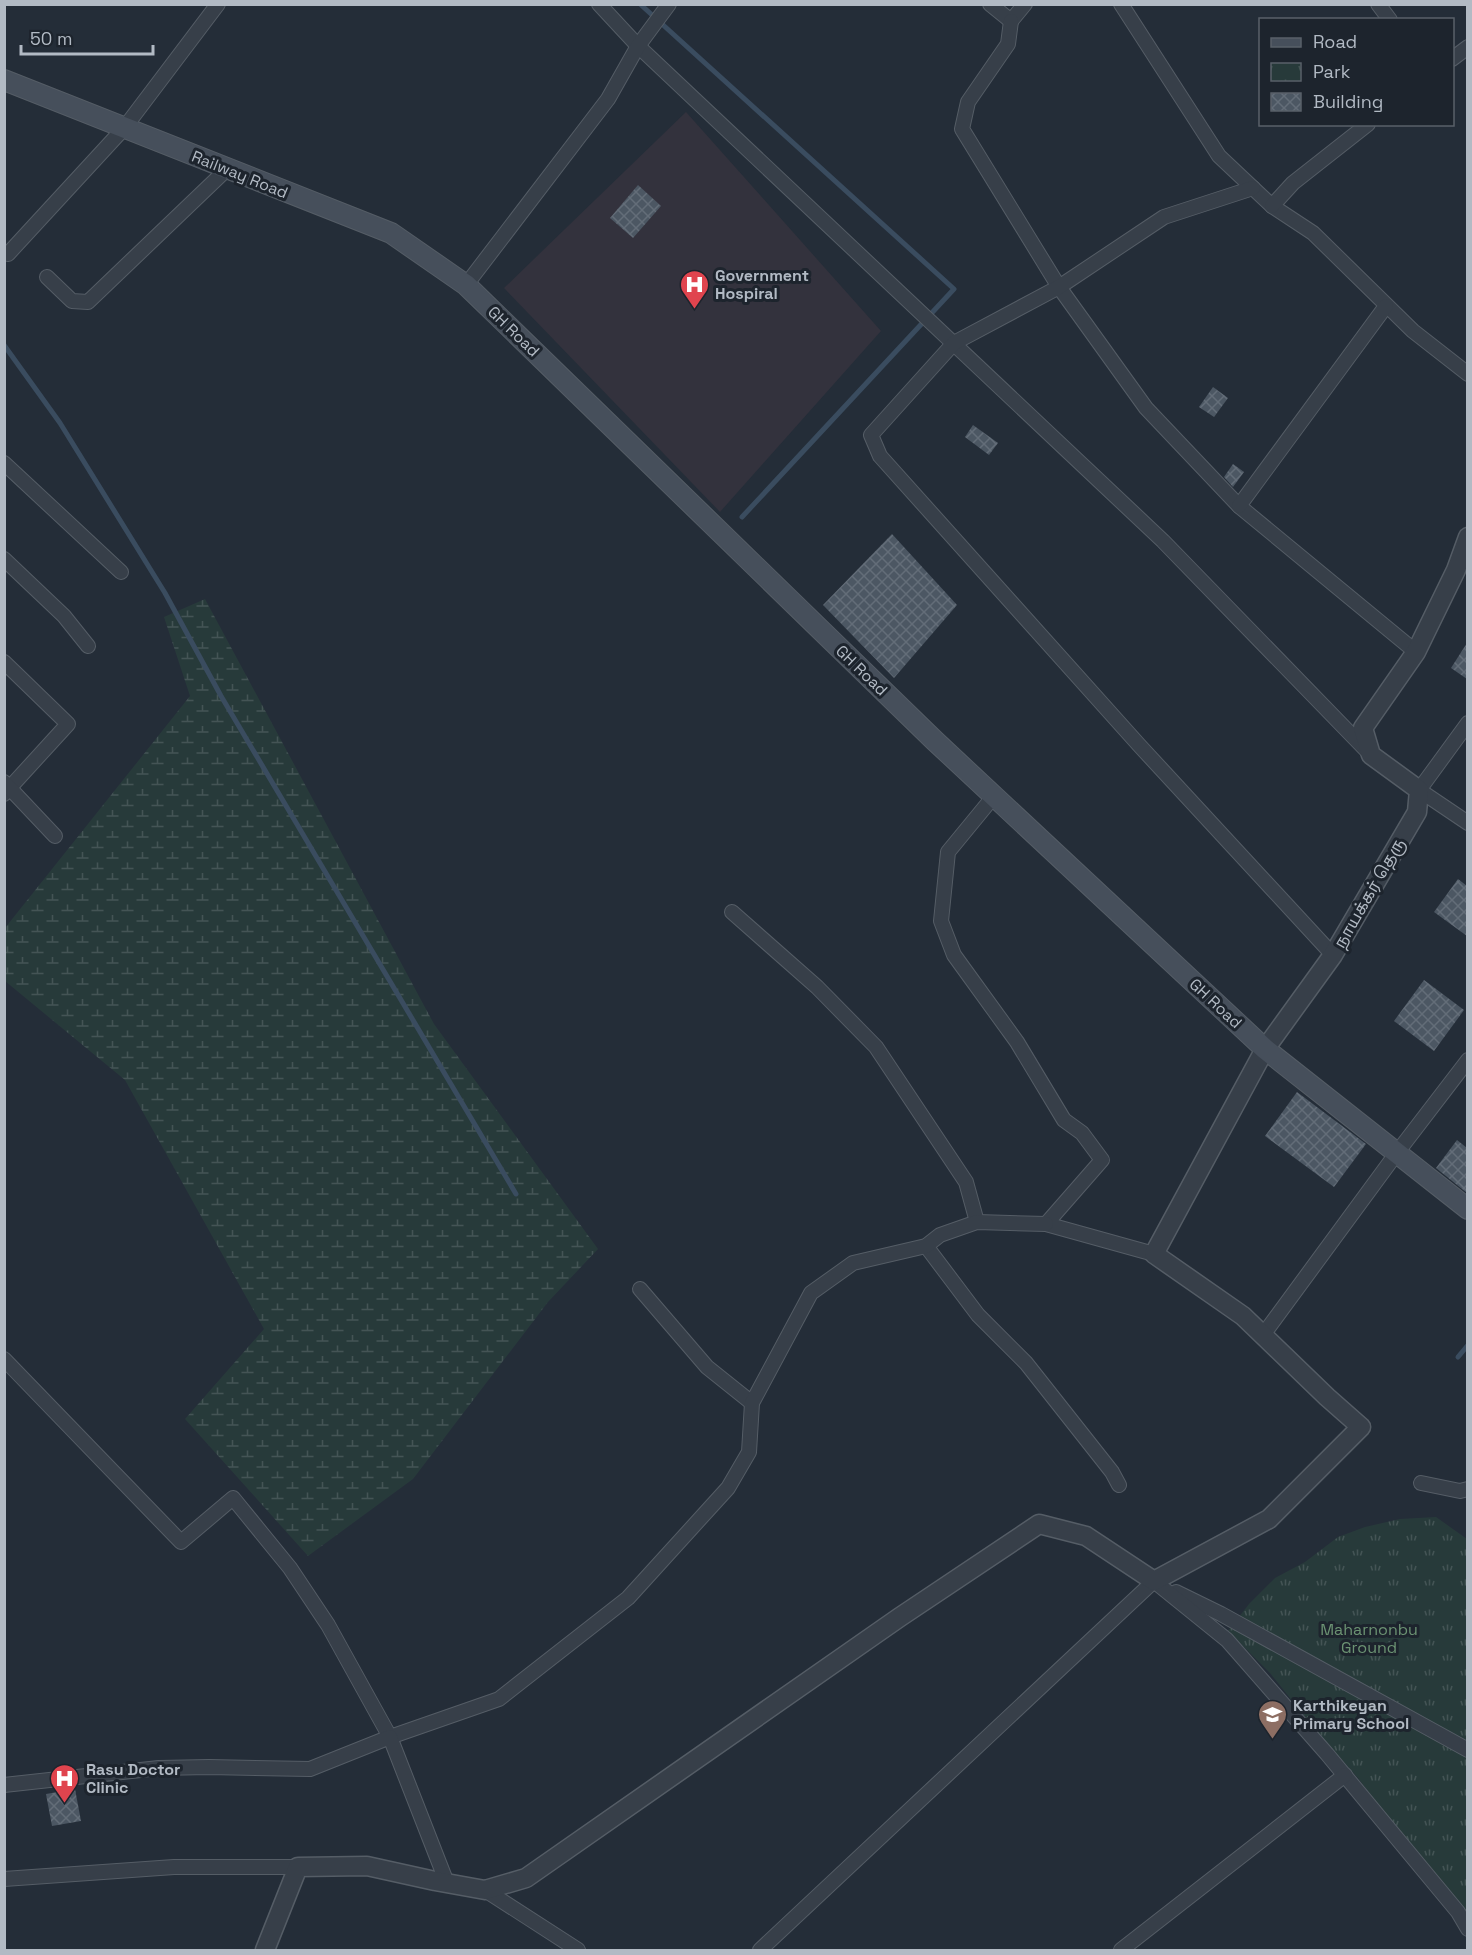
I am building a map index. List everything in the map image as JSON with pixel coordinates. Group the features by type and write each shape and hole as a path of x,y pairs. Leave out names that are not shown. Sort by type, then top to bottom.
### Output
{"main road":[{"name":"Railway Road","path":"4,80 391,233 466,285"},
{"name":"GH Road","path":"466,285 926,733 1264,1049 1467,1209"}],"street":[{"path":"8,254 125,127 219,4"},
{"path":"599,4 638,46 1162,540 1371,755 1467,823"},
{"path":"466,285 608,99 638,46 669,4"},
{"path":"990,4 1011,21"},
{"path":"1025,4 1011,21 1008,44 968,102 962,129 1059,287 1146,408 1239,507 1416,652"},
{"path":"1121,4 1219,156 1272,206 1312,233 1413,332 1467,374"},
{"path":"1378,4 1388,18"},
{"path":"1454,57 1467,47"},
{"path":"1272,206 1293,183 1365,126"},
{"path":"47,277 72,301 88,302 227,169"},
{"path":"1253,188 1164,218 1059,287 954,343 871,435 880,456 1139,745 1333,955"},
{"path":"1239,507 1386,306"},
{"path":"4,463 121,572"},
{"path":"1371,755 1363,729 1416,652 1456,570 1467,537"},
{"path":"4,559 64,616 88,646"},
{"path":"4,662 68,724 6,788 55,836"},
{"path":"1419,790 1467,723"},
{"name":"நாயக்கர் தெரு","path":"1154,1254 1264,1049 1333,955 1417,812 1419,790"},
{"path":"994,796 948,852 941,921 954,955 1017,1042 1064,1120 1082,1133 1102,1160 1046,1224"},
{"path":"732,912 817,987 876,1047 966,1182 977,1222"},
{"path":"1263,1335 1467,1060"},
{"path":"4,1785 159,1768 310,1769 390,1737 499,1699 628,1598 728,1488 749,1452 752,1402 811,1293 853,1263 926,1246 940,1235 977,1222 1046,1224 1154,1254 1243,1316 1361,1427 1269,1519 1154,1581 760,1950"},
{"path":"926,1246 978,1315 1026,1363 1112,1472 1119,1485"},
{"path":"640,1289 707,1367 752,1402"},
{"path":"4,1359 180,1542 233,1498 290,1568 328,1625 390,1737 447,1883"},
{"path":"1421,1483 1460,1491 1467,1489"},
{"path":"485,1890 526,1878 900,1617 1039,1524 1086,1536 1154,1581 1227,1640 1345,1775 1458,1912 1467,1929"},
{"path":"1154,1581 1221,1614 1467,1749"},
{"path":"1121,1950 1345,1775"},
{"path":"4,1879 174,1867 367,1866 485,1890 578,1950"},
{"path":"265,1950 298,1868"}],"shaded area":[{"name":"Government Hospiral","path":"686,112 881,331 720,512 504,288"}],"green space":[{"path":"205,599 434,1024 598,1249 548,1302 413,1479 308,1556 185,1419 264,1329 125,1080 5,981 5,928 190,696 164,617"},
{"name":"Maharnonbu Ground","path":"1436,1517 1467,1539 1467,1914 1270,1673 1228,1631 1249,1604 1275,1578 1305,1562 1338,1537 1365,1527 1400,1519"}],"building":[{"path":"638,185 661,206 633,238 610,218"},
{"path":"1213,387 1228,398 1214,417 1199,407"},
{"path":"973,425 998,443 989,455 965,437"},
{"path":"1233,464 1244,472 1233,487 1224,477"},
{"path":"892,534 957,605 894,678 823,605"},
{"path":"1467,643 1467,679 1451,668"},
{"path":"1458,879 1467,886 1467,936 1434,912"},
{"path":"1424,980 1464,1010 1434,1051 1394,1021"},
{"path":"1297,1092 1366,1144 1334,1187 1265,1136"},
{"path":"1457,1140 1467,1148 1467,1193 1436,1168"},
{"path":"75,1789 81,1821 52,1826 46,1794"}],"waterway":[{"path":"640,4 954,289 742,517"},
{"path":"4,345 60,423 165,593 221,696 516,1194"},
{"path":"1458,1357 1468,1345"}],"place":[{"name":"Government Hospiral","path":"694,310"},
{"name":"Karthikeyan Primary School","path":"1272,1740"},
{"name":"Rasu Doctor Clinic","path":"65,1804"}]}
